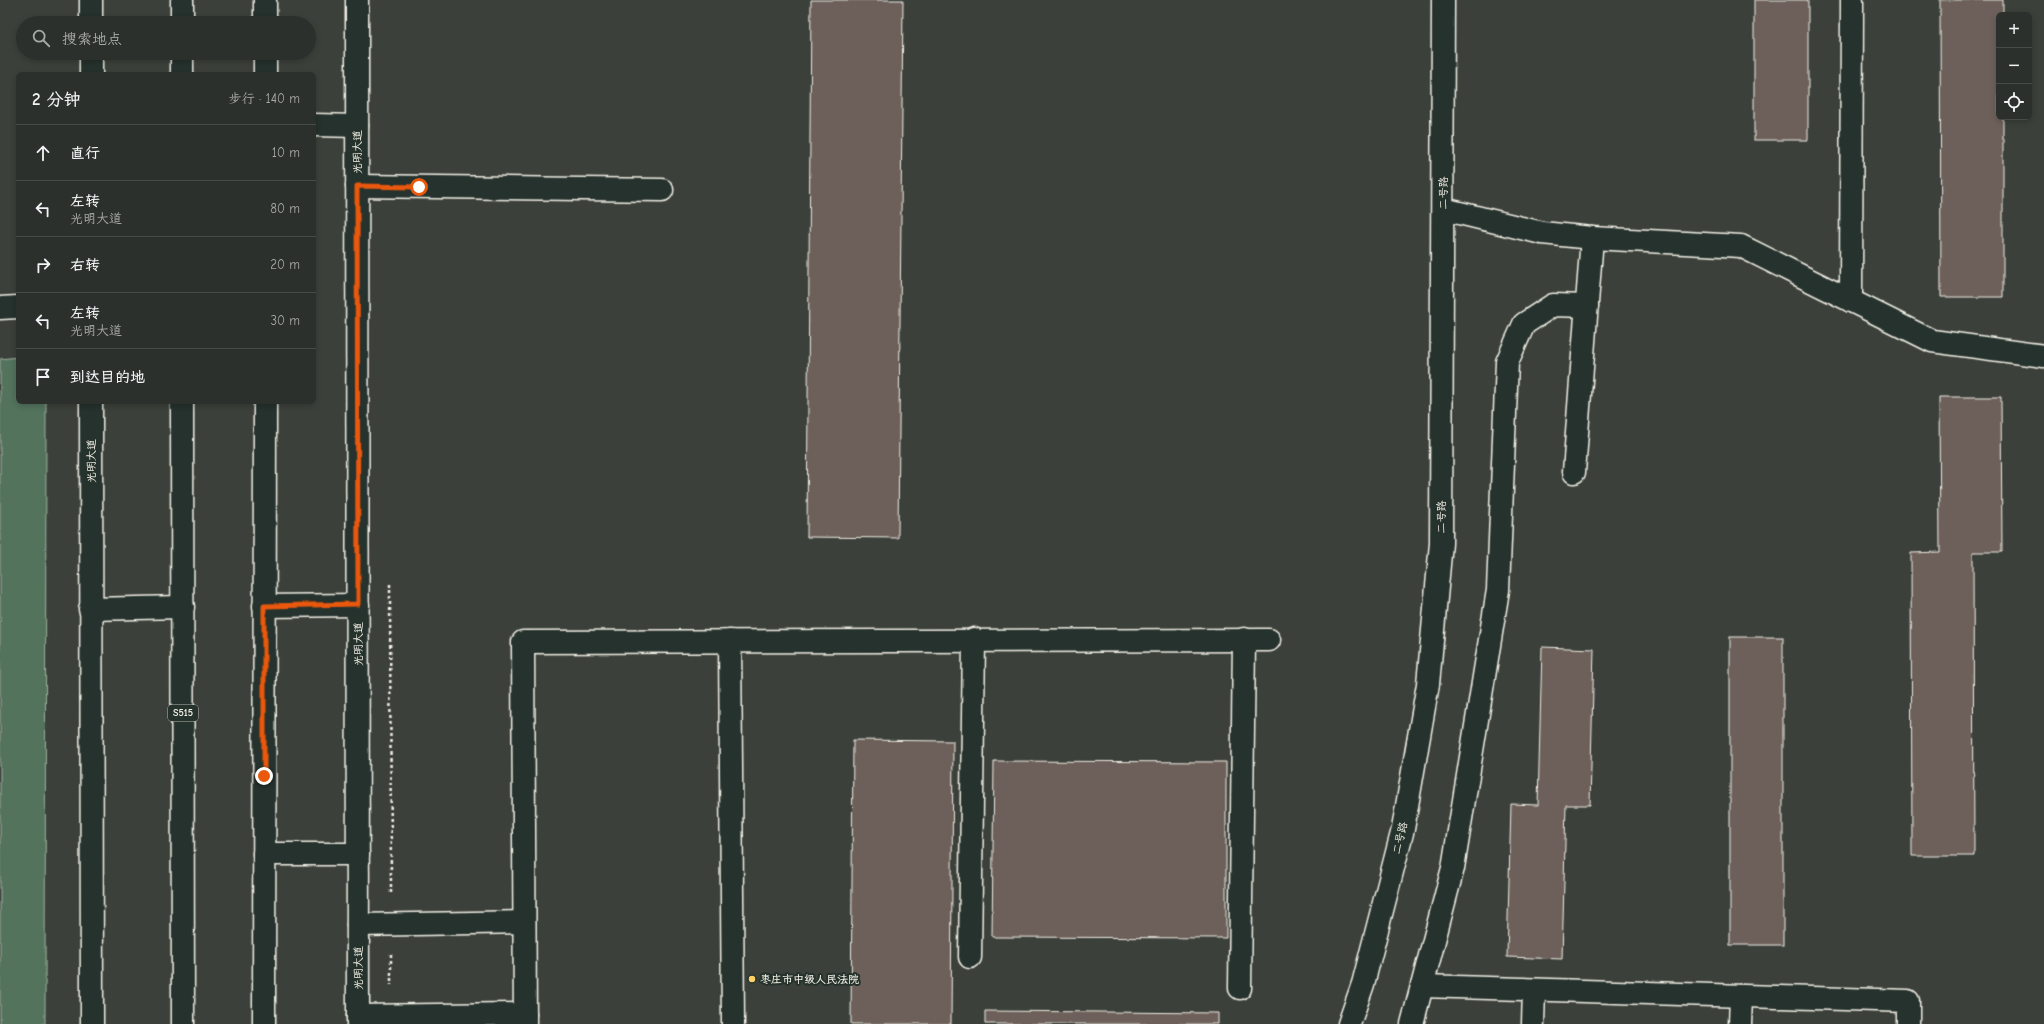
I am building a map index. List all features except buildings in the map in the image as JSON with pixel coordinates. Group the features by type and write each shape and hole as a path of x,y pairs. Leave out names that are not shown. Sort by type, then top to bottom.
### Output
{"street":[{"path":"91,0 91,16"},
{"path":"182,0 182,16"},
{"path":"265,0 265,16"},
{"name":"光明大道","path":"357,0 358,1020"},
{"name":"二号路","path":"1349,1024 1363,984 1403,829 1428,684 1441,543 1443,0"},
{"path":"1851,301 1852,0"},
{"path":"91,60 91,72"},
{"path":"182,60 182,72"},
{"path":"265,60 265,72"},
{"path":"316,125 357,126"},
{"path":"357,186 662,190"},
{"path":"1443,209 1542,233 1592,238 1741,246 1932,341 2044,356"},
{"path":"1574,472 1592,238"},
{"path":"1412,1024 1453,868 1498,590 1507,362 1524,324 1553,304 1587,306"},
{"path":"0,308 16,307"},
{"name":"光明大道","path":"91,404 90,610 92,1024"},
{"name":"S515","path":"182,404 183,1024"},
{"path":"264,1024 265,404"},
{"path":"264,606 358,604"},
{"path":"90,610 183,608"},
{"path":"1240,988 1244,639"},
{"path":"970,957 974,640"},
{"path":"358,1020 525,1019 523,642 1269,640"},
{"path":"730,641 733,1024"},
{"path":"264,854 358,854"},
{"path":"358,925 524,922"},
{"path":"1422,986 1908,1001 1908,1024"},
{"path":"1533,1024 1534,990"},
{"path":"1740,1024 1741,996"}],"green space":[{"path":"16,357 16,404 46,404 45,1024 0,1024 0,359"}],"place":[{"name":"枣庄市中级人民法院","path":"752,979"}],"route":[{"path":"264,776 264,606 358,604 357,186 419,187"}]}
